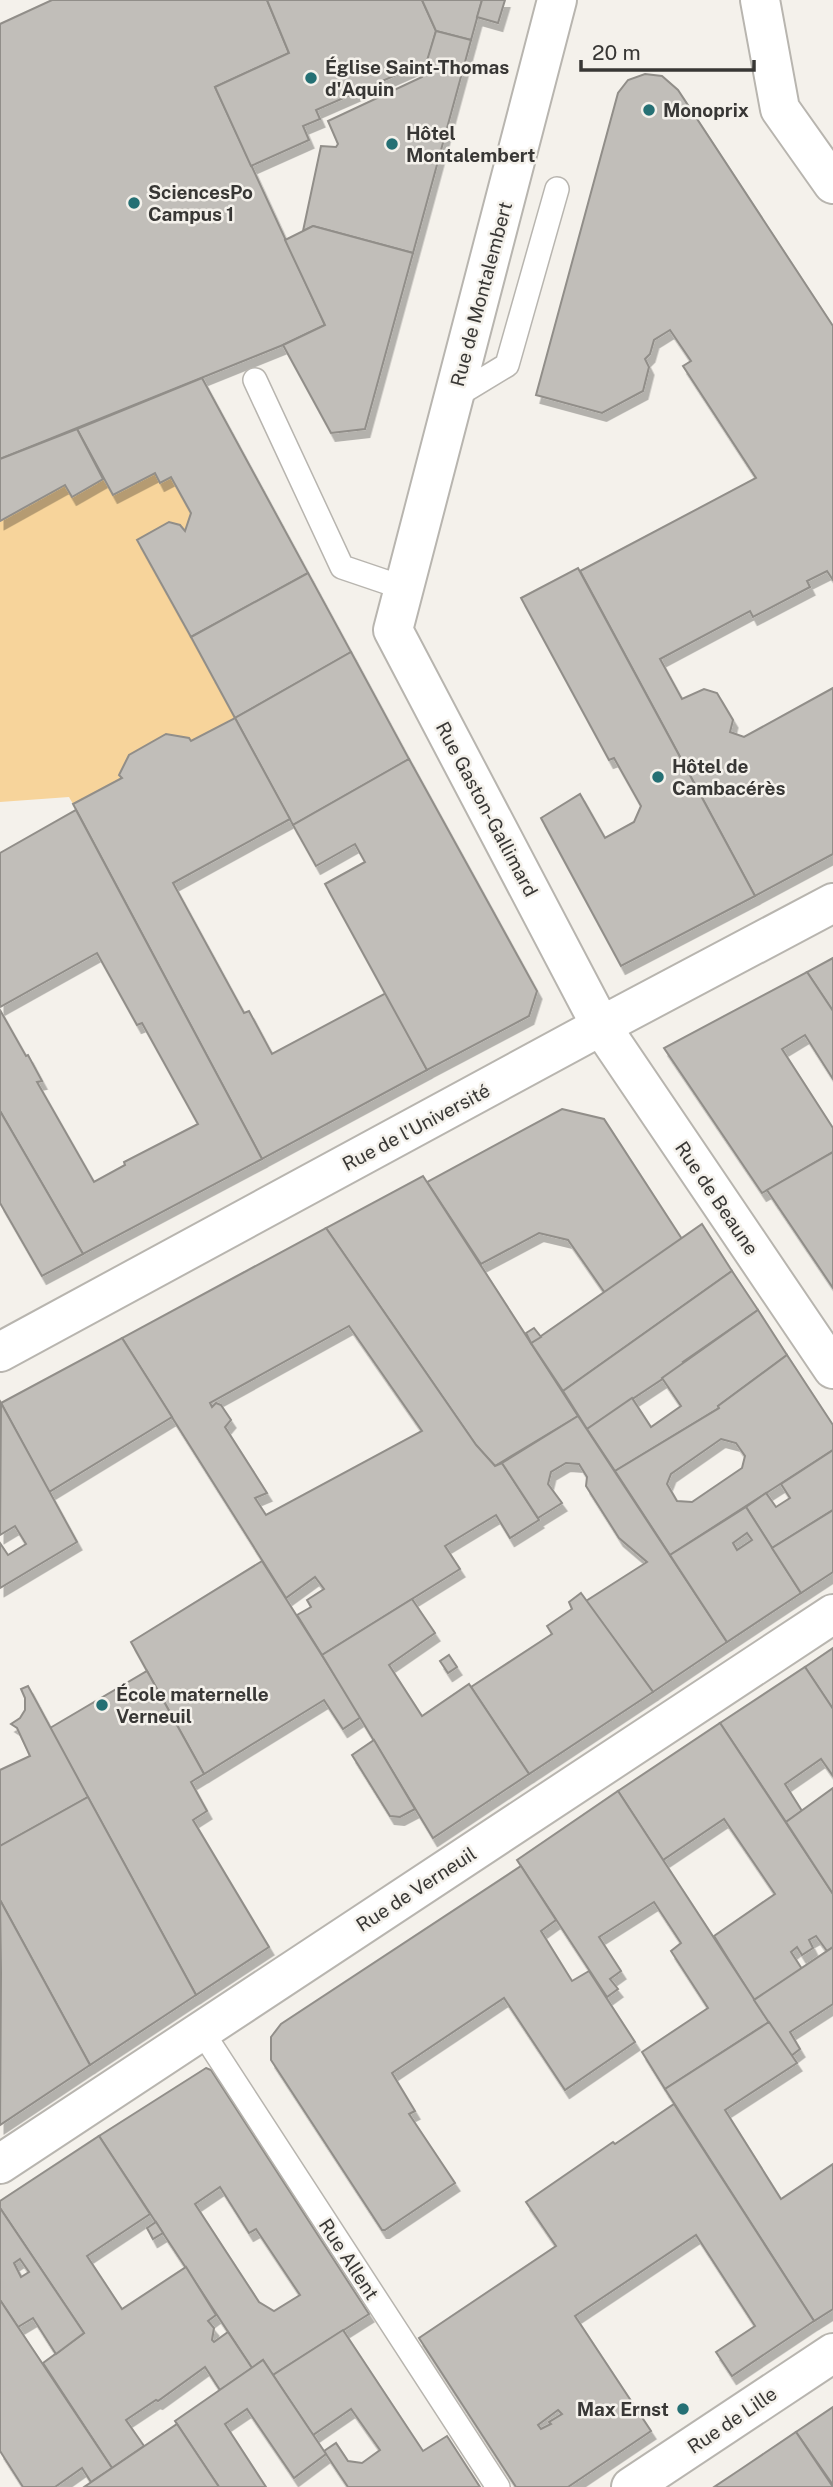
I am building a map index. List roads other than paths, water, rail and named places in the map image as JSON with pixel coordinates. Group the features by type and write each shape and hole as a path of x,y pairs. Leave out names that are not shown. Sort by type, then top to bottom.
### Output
{"street":[{"name":"Rue de Montalembert","path":"404,588 557,0"},
{"path":"760,0 780,109 833,184"},
{"name":"Rue Gaston-Gallimard","path":"404,588 393,630 601,1026"},
{"name":"Rue de l'Université","path":"0,1352 833,903"},
{"name":"Rue de Beaune","path":"601,1026 833,1369"},
{"name":"Rue de Verneuil","path":"0,2164 833,1614"},
{"name":"Rue de Lille","path":"631,2487 833,2353"}],"lane":[{"path":"454,397 507,365 557,189"},
{"path":"255,380 342,567 404,588"},
{"name":"Rue Allent","path":"201,2030 498,2487"}],"place":[{"name":"Église Saint-Thomas d'Aquin","path":"311,78"},
{"name":"Monoprix","path":"649,110"},
{"name":"Hôtel Montalembert","path":"392,144"},
{"name":"SciencesPo Campus 1","path":"134,203"},
{"name":"Hôtel de Cambacérès","path":"658,777"},
{"name":"École maternelle Verneuil","path":"102,1705"},
{"name":"Max Ernst","path":"683,2409"}]}
